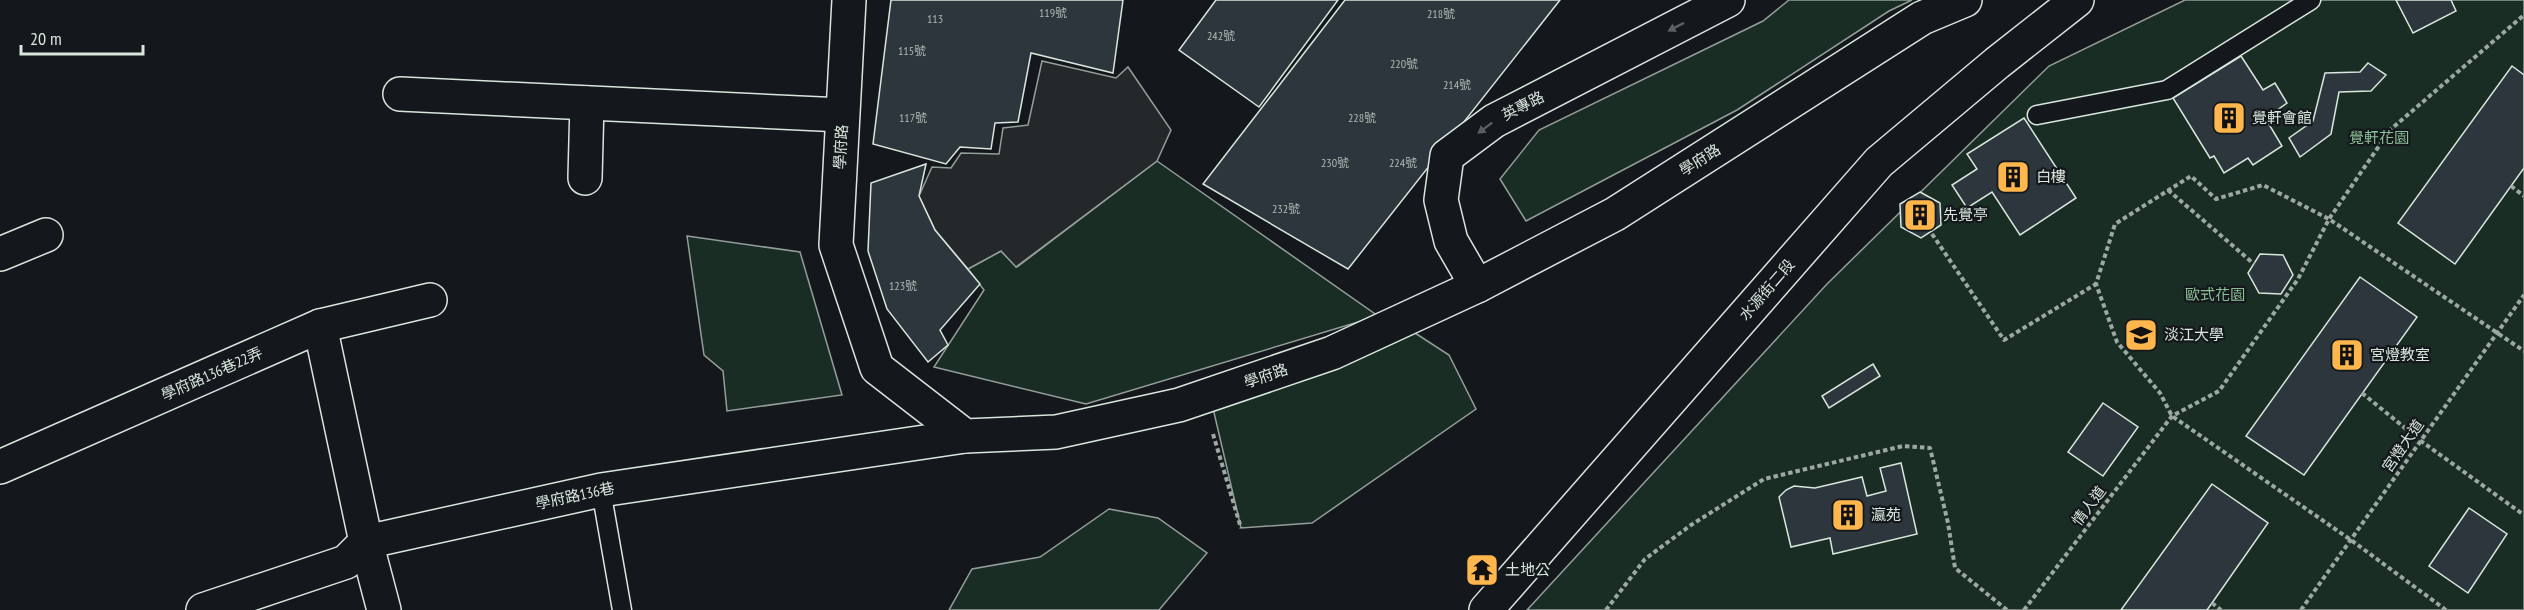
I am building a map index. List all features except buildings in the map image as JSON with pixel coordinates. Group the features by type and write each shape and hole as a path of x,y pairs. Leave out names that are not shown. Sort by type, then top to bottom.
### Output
{"street":[{"name":"學府路","path":"849,0 836,244 877,368 964,436 1056,432 1179,405 1332,353 1477,286 1615,214 1922,18 1965,0"},
{"name":"英專路","path":"1477,286 1451,241 1441,201 1447,156 1494,121 1728,0"},
{"name":"水源街二段","path":"1486,610 1879,162 1996,63 2078,0"},
{"path":"400,94 842,115"},
{"path":"585,178 587,103"},
{"path":"0,254 46,235"},
{"name":"學府路136巷22弄","path":"0,467 320,326 430,300"},
{"path":"320,326 366,542 384,610"},
{"name":"學府路136巷","path":"366,542 601,490 964,436"},
{"path":"202,610 346,562 366,542"}],"lane":[{"path":"2037,115 2167,90 2311,0"},
{"path":"601,490 622,610"}],"path":[{"path":"2172,416 2219,392 2298,279 2329,219 2390,130 2524,15"},
{"path":"2446,610 2172,416 2160,393 2117,342 2096,284 2115,224 2191,176 2216,199 2263,185 2329,219 2524,351"},
{"path":"2511,186 2524,196"},
{"path":"2168,190 2254,264"},
{"path":"1932,234 2004,340 2096,284"},
{"name":"宮燈大道","path":"2301,610 2524,295"},
{"path":"2362,393 2421,441 2524,515"},
{"path":"1202,398 1241,528"},
{"name":"情人道","path":"2025,610 2172,416"},
{"path":"1606,610 1644,559 1691,525 1764,479 1903,446 1930,448 1948,523 1955,568 2007,610"},
{"path":"2212,603 2221,610"}],"green space":[{"path":"1789,0 1912,0 1889,11 1737,110 1526,221 1500,179 1539,130 1763,21"},
{"name":"淡江大學","path":"2185,0 2524,0 2524,610 1527,610 1827,284 2049,66"},
{"path":"1157,161 1378,316 1086,404 934,367 984,290 968,269 1001,251 1017,267"},
{"path":"687,236 800,252 842,395 727,411 723,371 704,355"},
{"path":"1415,333 1449,355 1476,409 1312,523 1241,528 1212,404"},
{"path":"1109,509 1158,518 1207,553 1159,610 949,610 972,569 1040,557"}],"shaded area":[{"path":"1042,61 1116,78 1128,67 1171,130 1157,161 1016,267 1001,251 968,269 935,230 919,196 932,167 951,168 961,153 999,154 1003,128 1028,125"}],"place":[{"name":"覺軒會館","path":"2229,118"},
{"name":"白樓","path":"2013,177"},
{"name":"先覺亭","path":"1920,215"},
{"name":"淡江大學","path":"2141,335"},
{"name":"宮燈教室","path":"2347,355"},
{"name":"瀛苑","path":"1848,515"},
{"name":"土地公","path":"1482,570"}],"park label":[{"name":"覺軒花園","path":"2379,138"},
{"name":"歐式花園","path":"2215,295"}]}
